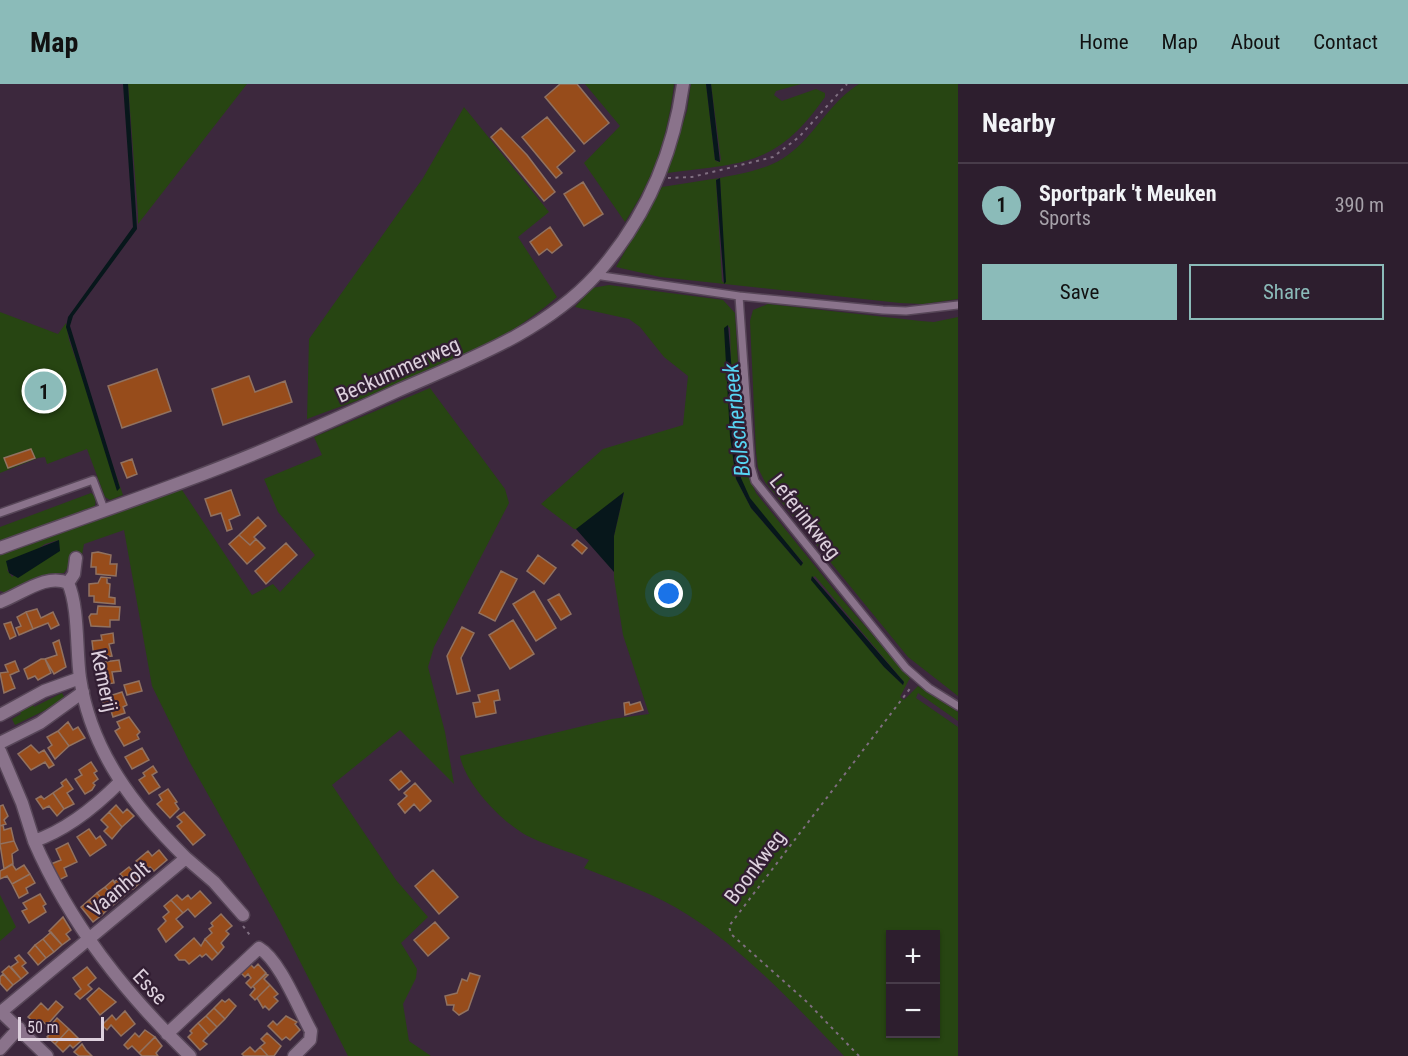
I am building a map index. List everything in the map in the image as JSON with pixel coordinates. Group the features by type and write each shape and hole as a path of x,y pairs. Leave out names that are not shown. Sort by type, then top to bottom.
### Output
{"street":[{"name":"Beckummerweg","path":"0,548 284,442 473,357 543,320 595,275 624,239 647,203 659,177 677,123 683,84"},
{"path":"0,602 48,579 57,578 68,583 74,574 76,558"},
{"name":"Kemerij","path":"68,583 75,603 80,678 96,734 120,782 135,805 186,858"},
{"path":"0,715 44,691 80,678"},
{"path":"0,743 40,723 83,692"},
{"path":"0,751 52,883 88,939"},
{"path":"34,841 49,836 79,818 120,782"},
{"path":"186,858 214,882 243,915"},
{"name":"Vaanholt","path":"47,1056 1,1012 186,858"},
{"name":"Esse","path":"88,939 116,979 190,1056"},
{"path":"167,1034 259,948 265,952 280,973 311,1031 310,1040 294,1056"},
{"path":"0,1049 19,1028"}],"lane":[{"path":"595,275 739,296 883,310 906,311 958,305"},
{"name":"Leferinkweg","path":"739,296 751,467 755,481 781,516 918,679 958,706"},
{"path":"0,513 93,480 104,509"}],"path":[{"path":"659,177 692,177 773,157 799,137 847,84"},
{"name":"Boonkweg","path":"859,1056 807,1002 731,934 729,926 918,679"},
{"path":"243,915 238,919 259,948"}],"green space":[{"path":"128,84 247,84 138,224 138,214"},
{"path":"585,84 674,84 664,139 652,173 625,222 584,163 620,126"},
{"path":"691,84 706,84 715,160 718,162 721,160 711,84 801,84 776,91 774,95 782,101 816,89 825,93 825,97 808,120 791,137 774,149 739,163 667,173 687,111"},
{"path":"859,84 958,84 958,299 923,304 900,303 660,277 616,267 662,187 719,178 716,180 722,281 725,284 720,178 760,169 782,159 803,142 838,101"},
{"path":"464,107 549,212 518,237 557,297 530,318 470,354 438,369 307,419 309,339 423,178"},
{"path":"609,285 723,300 735,313 743,448 747,472 756,493 840,597 910,678 900,697 904,700 918,686 958,712 958,721 918,693 916,698 958,727 958,1056 844,1056 750,962 709,929 663,901 584,868 589,860 524,834 505,820 485,800 463,767 460,756 612,719 649,714 623,635 614,578 614,536 624,493 580,529 574,529 541,504 603,449 683,425 688,376 664,357 640,327 629,319 575,307 592,288","holes":["727,325 730,328 732,416 737,463 742,482 749,498 761,515 803,562 801,566 751,508 736,479 730,436","815,576 904,682 903,685 884,667 811,579"]},
{"path":"768,304 934,322 958,317 958,696 908,657 765,482 758,468 750,321 753,310"},
{"path":"0,312 58,334 66,323 69,340 123,495 110,500 105,497 87,449 47,464 45,457 38,458 0,473"},
{"path":"430,388 505,489 509,503 434,647 428,667 445,732 454,784 400,730 332,785 396,880 428,917 401,943 417,969 416,978 403,1004 409,1041 431,1056 348,1056 279,920 189,761 152,686 124,530 84,544 82,555 71,554 70,564 64,573 47,574 12,594 0,591 0,553 178,484 252,595 273,584 280,592 315,555 278,512 264,479 322,455 314,437","holes":["58,540 12,577 7,570 45,544"]},
{"path":"91,493 96,497 95,506 0,541 0,527"},
{"path":"62,693 66,700 15,725 12,719 21,714 19,709 32,702 34,707"},
{"path":"0,895 16,927 0,941"}],"water":[{"path":"123,84 128,84 137,229 73,316 70,326 120,488 117,491 66,327 68,317 133,227"},
{"path":"706,84 711,84 720,162 715,160"},
{"path":"720,178 726,282 724,284 716,180"},
{"name":"Bolscherbeek","path":"728,325 741,478 750,498 803,563 801,566 751,508 736,479 730,436 724,328"},
{"path":"624,492 614,536 614,572 576,529"},
{"path":"59,540 60,551 18,578 9,573 6,561"},
{"path":"812,576 904,682 903,685 884,667 811,580"}],"building":[{"path":"560,84 577,84 609,123 584,144 545,97"},
{"path":"547,117 575,151 557,167 562,173 556,178 522,137"},
{"path":"501,128 527,155 555,192 544,201 491,137"},
{"path":"583,182 603,214 584,226 564,194"},
{"path":"550,227 562,245 552,253 547,249 539,255 530,242"},
{"path":"157,369 171,411 122,428 108,386"},
{"path":"249,376 255,392 285,381 292,402 223,425 212,389"},
{"path":"31,449 35,458 8,468 4,458"},
{"path":"132,459 137,474 127,478 121,463"},
{"path":"231,490 240,515 229,520 232,529 227,531 221,513 211,516 205,499"},
{"path":"258,517 266,526 254,537 256,539 250,545 239,535"},
{"path":"239,535 250,545 256,539 265,548 247,564 229,544"},
{"path":"577,540 587,548 582,554 572,545"},
{"path":"286,543 297,555 266,584 255,571"},
{"path":"92,553 111,555 110,564 117,564 116,576 96,574 96,567 91,567"},
{"path":"538,555 556,568 544,584 527,571"},
{"path":"501,571 517,579 495,621 479,613"},
{"path":"101,577 111,578 107,578 107,583 110,584 109,597 115,598 115,604 94,602 94,596 89,596 89,584 98,583"},
{"path":"534,591 556,628 536,641 513,604"},
{"path":"559,594 571,614 561,620 548,600"},
{"path":"98,606 120,607 119,620 110,620 110,627 91,626 89,617 91,614 97,614"},
{"path":"37,609 41,618 53,612 59,625 51,629 48,623 33,629 26,612"},
{"path":"26,612 33,629 19,635 16,628 21,626 17,617"},
{"path":"513,620 534,654 510,669 489,635"},
{"path":"11,622 16,636 10,639 4,624"},
{"path":"462,627 474,633 461,658 470,691 457,694 447,656"},
{"path":"113,633 114,643 109,644 112,656 94,658 92,641 102,640 101,635"},
{"path":"59,640 66,667 54,674 45,659 57,655 53,643"},
{"path":"45,659 51,673 38,680 35,676 28,679 24,669"},
{"path":"119,660 121,671 112,672 114,683 101,685 101,681 98,682 96,669 105,668 104,662"},
{"path":"15,661 19,671 10,675 15,688 4,693 0,673 8,672 5,665"},
{"path":"139,681 142,691 127,695 124,685"},
{"path":"498,690 500,700 494,701 496,713 476,717 473,703 480,702 478,695"},
{"path":"122,692 127,705 123,707 125,713 113,717 111,711 107,712 103,706 103,698"},
{"path":"629,702 630,705 640,702 643,710 625,715 624,703"},
{"path":"129,717 140,732 137,735 139,739 124,746 115,731 120,728 117,722"},
{"path":"68,722 73,730 78,727 85,738 69,746 58,731"},
{"path":"58,731 69,746 55,759 48,748 52,745 47,737"},
{"path":"31,745 39,753 44,750 54,765 49,768 45,762 31,770 18,754"},
{"path":"142,748 149,760 132,769 125,757"},
{"path":"91,762 97,771 94,773 98,779 93,783 95,785 92,790 85,794 75,779 82,775 79,770"},
{"path":"153,766 157,772 152,775 160,787 149,794 139,780 145,776 143,773"},
{"path":"401,771 410,781 399,790 390,780"},
{"path":"66,779 73,789 67,793 74,804 64,809 53,793 63,786 61,783"},
{"path":"415,783 431,801 420,811 414,804 405,813 398,804 407,796 404,793"},
{"path":"168,789 179,809 170,818 157,804 162,800 159,795"},
{"path":"53,793 64,809 57,816 49,806 43,809 36,799 41,796 44,799"},
{"path":"3,805 8,816 4,820 6,824 0,826 0,806"},
{"path":"116,805 123,813 127,809 134,816 122,827 109,812"},
{"path":"109,812 122,827 112,839 104,831 108,827 101,820"},
{"path":"184,812 205,835 193,845 177,826 182,822 177,817"},
{"path":"3,825 4,830 11,828 14,841 0,844 0,826"},
{"path":"89,829 96,839 100,836 106,845 90,856 77,837"},
{"path":"14,841 18,850 12,854 13,864 4,869 0,844"},
{"path":"68,843 77,862 64,868 67,876 59,880 51,864 61,860 56,849"},
{"path":"159,850 167,860 154,871 150,867 145,871 136,861 148,851 152,856"},
{"path":"12,864 16,870 24,865 30,874 12,884 7,876 0,879 0,871"},
{"path":"129,867 141,882 133,889 120,874"},
{"path":"433,870 458,897 439,914 415,886"},
{"path":"30,874 35,883 26,888 28,893 19,898 12,884"},
{"path":"122,876 132,889 125,895 114,882"},
{"path":"113,880 125,895 117,902 105,887"},
{"path":"105,887 117,902 109,908 97,893"},
{"path":"200,891 211,903 195,917 188,909 183,913 171,900 177,895 182,900 188,895 191,899"},
{"path":"97,893 109,908 102,915 89,900"},
{"path":"40,894 46,904 43,906 46,912 29,923 22,911 27,909 23,903"},
{"path":"89,900 102,915 93,922 81,907"},
{"path":"171,900 183,913 176,919 183,927 166,942 158,929 166,921 163,917 169,912 164,906"},
{"path":"221,914 232,926 226,931 229,934 221,943 224,947 218,954 205,939 212,933 209,929 213,926 211,923"},
{"path":"63,917 71,930 66,934 70,939 62,945 49,931"},
{"path":"435,922 449,938 428,956 414,940"},
{"path":"51,932 62,945 54,952 43,939"},
{"path":"194,938 201,946 205,939 218,954 212,960 206,954 202,957 200,955 189,964 185,960 179,960 175,955"},
{"path":"43,939 54,952 46,958 35,945"},
{"path":"35,945 46,958 38,965 28,953"},
{"path":"19,955 26,963 22,966 28,973 21,979 11,967 18,962 15,958"},
{"path":"250,964 254,968 258,964 266,973 251,988 246,983 251,978 248,974 245,977 241,973"},
{"path":"9,966 21,979 13,985 2,972"},
{"path":"87,967 96,978 88,985 92,989 80,999 75,994 81,989 73,978"},
{"path":"470,973 480,976 468,1010 459,1015 453,1010 454,1005 447,1005 445,996 457,993 462,979 467,981"},
{"path":"3,974 13,985 7,991 0,983 0,977"},
{"path":"266,974 268,975 264,979 270,985 255,1000 250,995 255,989 253,986"},
{"path":"270,985 278,994 274,997 278,1001 269,1010 265,1006 263,1008 257,998"},
{"path":"99,988 116,1002 100,1015 87,999"},
{"path":"229,999 236,1006 225,1019 214,1008 222,1000 225,1002"},
{"path":"56,1001 63,1007 47,1025 42,1021 38,1026 28,1017 41,1003 48,1010"},
{"path":"214,1008 225,1019 217,1027 206,1016"},
{"path":"125,1011 135,1024 121,1036 111,1025 107,1030 102,1025 112,1015 116,1020"},
{"path":"206,1016 217,1027 209,1035 198,1023"},
{"path":"286,1016 297,1022 295,1024 300,1030 290,1040 286,1037 282,1040 268,1026 273,1021 277,1025"},
{"path":"57,1018 69,1029 55,1044 47,1037 54,1029 50,1026"},
{"path":"198,1023 209,1035 203,1041 207,1044 200,1050 188,1037 192,1033 190,1031"},
{"path":"69,1029 81,1041 73,1048 70,1045 63,1052 55,1044"},
{"path":"145,1030 155,1037 139,1053 132,1046 128,1049 124,1045 135,1033 139,1037"},
{"path":"267,1033 281,1046 274,1056 268,1056 260,1047 265,1043 261,1039"},
{"path":"155,1037 162,1046 156,1053 158,1056 142,1056 139,1053"},
{"path":"82,1044 92,1056 79,1056 74,1052"},
{"path":"250,1047 255,1052 260,1047 268,1056 244,1056 242,1054"}],"place":[{"name":"Sportpark 't Meuken","path":"44,391"}]}
